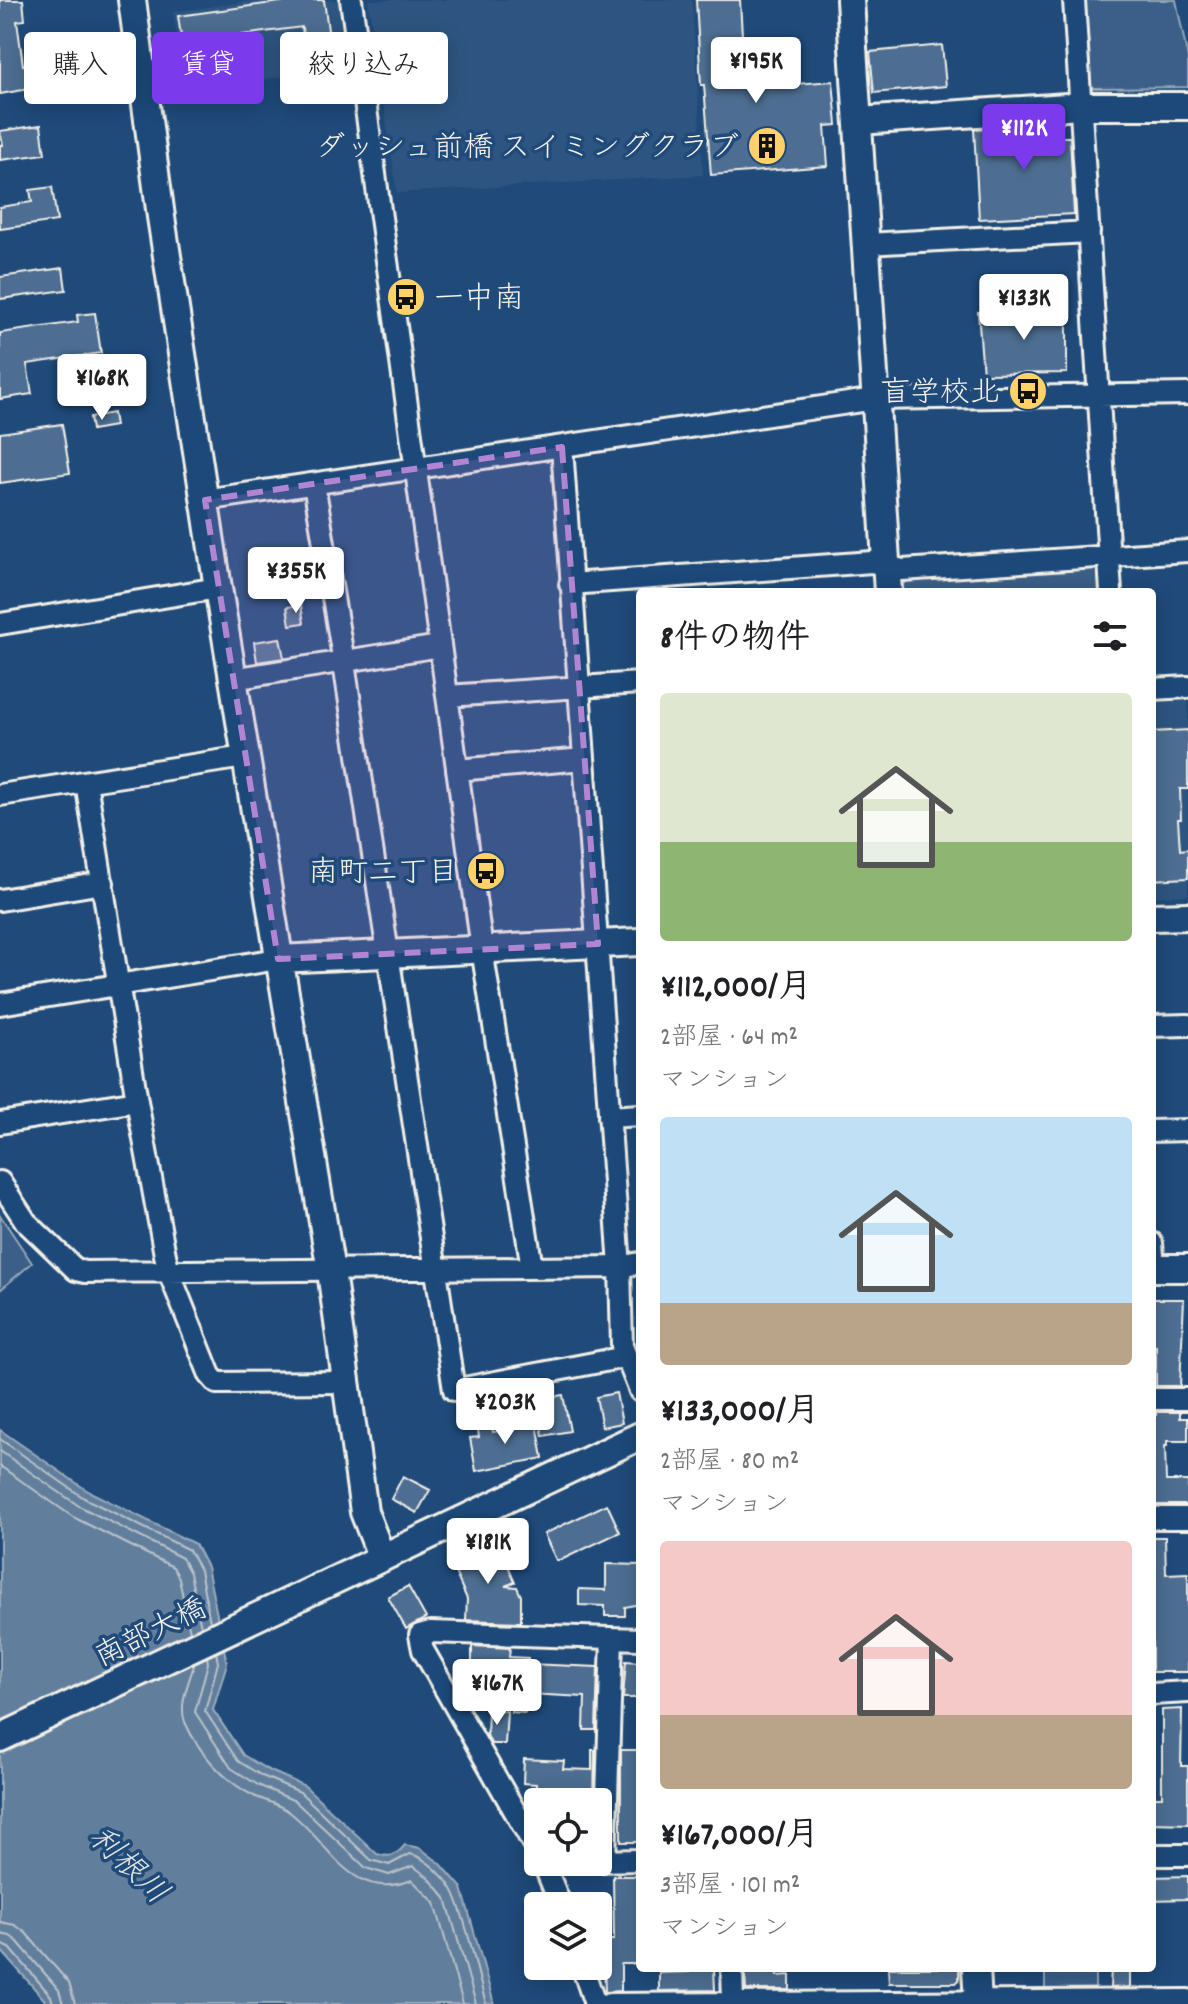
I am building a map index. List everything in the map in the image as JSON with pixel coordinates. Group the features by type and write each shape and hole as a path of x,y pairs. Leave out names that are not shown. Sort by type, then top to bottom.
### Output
{"street":[{"path":"132,0 161,217 244,757 331,1271 364,1512 382,1558"},
{"path":"351,0 482,949 532,1268"},
{"path":"850,0 887,579"},
{"path":"1074,0 1111,588"},
{"path":"859,121 1081,106 1188,106"},
{"path":"866,244 1089,232"},
{"path":"205,500 875,399 1188,394"},
{"path":"562,447 609,1117 630,1265 625,1357 636,1382"},
{"path":"314,484 438,1270 454,1390 625,1357"},
{"path":"887,579 902,570 1188,551"},
{"path":"570,584 872,562 887,579"},
{"path":"0,624 218,588"},
{"path":"232,679 440,646"},
{"path":"447,696 636,683"},
{"path":"1156,689 1188,687"},
{"path":"0,795 244,757"},
{"path":"457,770 584,759"},
{"path":"86,782 137,1101 169,1272 213,1381 345,1382"},
{"path":"0,900 103,883"},
{"path":"1156,917 1188,916"},
{"path":"0,1004 278,959 636,942"},
{"path":"1156,1026 1188,1025"},
{"path":"0,1123 137,1101"},
{"path":"609,1117 636,1115"},
{"path":"1156,1131 1188,1130"},
{"path":"0,1182 26,1222 76,1270 85,1272 438,1270 630,1265"},
{"path":"1156,1261 1188,1268"},
{"path":"1156,1399 1188,1399"},
{"name":"南部大橋","path":"0,1738 636,1438"},
{"path":"1156,1518 1188,1518"},
{"path":"524,1824 423,1650 420,1635 431,1632 636,1639"},
{"path":"605,1788 612,1638"},
{"path":"1156,1694 1188,1692"},
{"path":"1156,1855 1188,1855"},
{"path":"612,1861 636,1860"},
{"path":"732,1972 733,2003"},
{"path":"976,1972 978,2003"},
{"path":"587,1980 595,2004"},
{"path":"609,2004 1188,2000"}],"highlighted area":[{"path":"562,447 598,944 278,959 205,500"}],"shaded area":[{"path":"257,0 342,0 347,32 280,32 280,77 264,79 264,32 176,32 173,12"},
{"path":"368,0 692,0 703,175 397,193 384,104 448,104 448,32 373,32"},
{"path":"1082,0 1176,0 1188,59 1188,87 1089,86"},
{"path":"1092,567 1100,574 1101,588 903,588 903,584 912,578"},
{"path":"1188,698 1188,895 1156,897 1156,700"},
{"path":"0,1215 32,1263 0,1290"},
{"path":"1045,1972 1095,1972 1095,1998 1045,1999"}],"water":[{"name":"利根川","path":"0,1430 88,1491 195,1544 207,1567 227,1663 213,1710 243,1755 305,1786 377,1854 392,1855 405,1845 420,1848 441,1864 462,1888 494,2004 48,2004 0,1949"}],"building":[{"path":"0,0 23,0 25,20 17,21 24,65 24,90 0,94"},
{"path":"295,0 324,0 328,32 303,32 302,27 264,32 180,32 178,16"},
{"name":"ダッシュ前橋 スイミングクラブ","path":"696,0 740,0 745,88 833,81 837,125 825,126 828,166 711,175"},
{"path":"942,45 946,86 874,93 870,52"},
{"path":"1060,123 1061,137 1070,137 1074,214 979,219 974,129"},
{"path":"41,125 45,154 0,160 0,145 3,145 0,131"},
{"path":"52,187 57,221 0,229 0,207 32,202 30,190"},
{"path":"63,268 66,290 0,299 0,277"},
{"path":"1067,310 1067,373 983,374 978,312"},
{"path":"95,313 101,353 27,364 32,394 0,399 0,333 78,322 77,315"},
{"path":"113,413 115,426 92,430 90,417"},
{"path":"62,424 70,473 0,483 0,433"},
{"path":"301,605 304,623 290,625 287,607"},
{"path":"280,638 284,658 257,662 254,642"},
{"path":"1188,730 1188,789 1180,789 1181,819 1178,819 1180,850 1188,849 1188,878 1156,880 1156,732"},
{"path":"1156,1299 1184,1299 1180,1386 1156,1386"},
{"path":"616,1393 622,1423 602,1427 596,1397"},
{"path":"563,1395 570,1431 543,1436 536,1400"},
{"path":"1156,1412 1180,1412 1180,1418 1188,1418 1188,1441 1167,1441 1165,1446 1166,1481 1188,1481 1188,1505 1156,1505"},
{"path":"491,1421 493,1432 537,1424 543,1458 476,1471 470,1438 479,1437 477,1423"},
{"path":"403,1476 430,1490 417,1513 391,1499"},
{"path":"607,1504 620,1532 556,1560 544,1534"},
{"path":"1156,1537 1165,1537 1166,1574 1188,1573 1188,1672 1156,1672"},
{"path":"483,1544 501,1549 515,1582 505,1586 517,1587 521,1596 521,1622 466,1620 467,1599 450,1561"},
{"path":"606,1564 636,1565 636,1605 625,1607 625,1616 605,1616 605,1606 579,1605 579,1589 606,1590"},
{"path":"408,1586 426,1618 406,1629 388,1597"},
{"path":"472,1646 510,1648 509,1657 528,1658 528,1664 598,1667 596,1730 584,1730 585,1697 526,1694 525,1713 511,1712 513,1673 472,1671"},
{"path":"626,1661 636,1662 636,1698 623,1698"},
{"path":"1182,1709 1181,1766 1188,1766 1188,1824 1156,1823 1156,1797 1162,1797 1162,1710"},
{"path":"488,1710 507,1711 505,1744 491,1744 487,1735"},
{"path":"592,1750 595,1750 594,1788 536,1788 536,1784 523,1783 524,1759 564,1761 563,1769 592,1770"},
{"path":"621,1750 636,1750 636,1842 621,1842"},
{"path":"613,1876 636,1876 636,1964 621,1964 621,1991 605,1992 605,1980 612,1980"},
{"path":"1188,1876 1188,1899 1156,1900 1156,1877"},
{"path":"714,1972 715,1990 659,1991 659,1973"},
{"path":"745,1972 790,1975 790,1990 746,1990"},
{"path":"888,1972 959,1972 956,1983 889,1983"},
{"path":"1111,1972 1130,1972 1130,1987 1110,1988"}],"place":[{"name":"ダッシュ前橋 スイミングクラブ","path":"767,146"},
{"name":"一中南","path":"406,297"},
{"name":"盲学校北","path":"1028,391"},
{"name":"南町二丁目","path":"486,871"}]}
